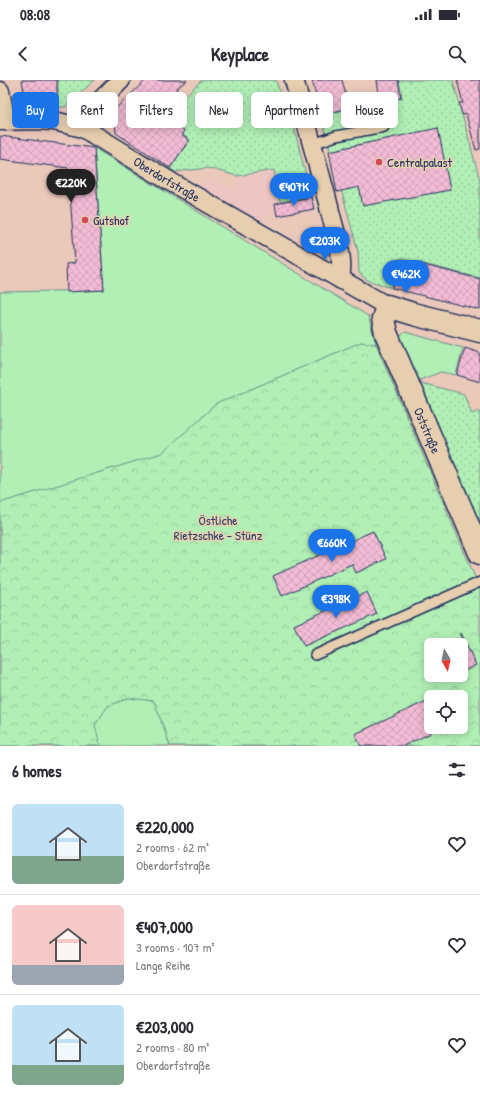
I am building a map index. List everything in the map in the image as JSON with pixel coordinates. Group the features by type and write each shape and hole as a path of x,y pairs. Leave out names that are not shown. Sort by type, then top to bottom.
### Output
{"street":[{"path":"110,92 122,80"},
{"path":"294,80 313,144 338,243 342,270 340,279"},
{"path":"0,91 3,121"},
{"name":"Oberdorfstraße","path":"3,121 34,120 67,125"},
{"name":"Oberdorfstraße","path":"83,128 157,174 387,306"},
{"path":"387,306 480,331"},
{"name":"Oststraße","path":"387,306 383,319 386,333 480,553"}],"lane":[{"path":"313,144 336,136 379,128"},
{"path":"315,654 480,582"}],"shaded area":[{"path":"274,170 279,202 275,203 263,225 201,188 207,177 235,191 238,184 238,176"}],"green space":[{"path":"58,80 95,80 82,92 67,92 67,105 65,107 59,107"},
{"path":"202,80 276,80 279,92 251,92 251,128 294,128 311,196 280,202 274,170 237,176 208,168 175,172 170,168 190,140 173,128 187,128 187,94"},
{"path":"399,80 453,80 480,181 480,278 399,258 392,288 367,280 359,273 358,251 324,128 333,128 333,113 341,111 341,128 398,128 398,99 402,98"},
{"name":"Östliche Rietzschke - Stünz","path":"94,148 368,316 376,344 440,496 463,638 424,638 424,682 468,682 468,671 480,746 0,746 0,292 104,290"},
{"path":"405,332 463,348 456,375 441,372 417,381 400,337"},
{"name":"Östliche Rietzschke - Stünz","path":"361,342 376,344 480,589 480,746 170,746 154,701 129,698 108,706 95,725 100,746 0,746 0,503 162,453 216,404"},
{"path":"417,382 464,394 472,414 480,410 480,535"}],"building":[{"path":"22,80 57,80 57,92 24,92"},
{"path":"146,80 187,80 176,89 178,92 133,92"},
{"path":"312,80 342,80 345,92 341,92 341,110 333,112 333,92 315,92"},
{"path":"377,80 398,80 401,98 398,98 398,92 379,92"},
{"path":"457,80 480,80 480,149 476,150 466,114 462,115 459,103 463,103"},
{"path":"126,99 126,128 179,128 184,131 181,135 189,140 170,168 116,133 116,128 118,128 118,106"},
{"name":"Centralpalast","path":"438,128 450,190 363,206 359,187 337,192 329,151"},
{"name":"Gutshof","path":"0,136 94,148 104,290 67,292 66,264 75,263 68,168 0,159"},
{"path":"311,197 314,209 277,216 275,204"},
{"path":"399,262 410,265 411,262 480,279 480,310 392,288"},
{"path":"465,348 480,353 480,382 457,375"},
{"path":"373,531 386,559 356,573 352,564 282,596 273,576"},
{"path":"367,592 377,614 304,646 294,625"},
{"path":"468,648 476,665 468,669"},
{"path":"424,702 424,734 429,734 403,746 361,746 355,734"}],"place":[{"name":"Centralpalast","path":"379,162"},
{"name":"Gutshof","path":"85,220"}]}
